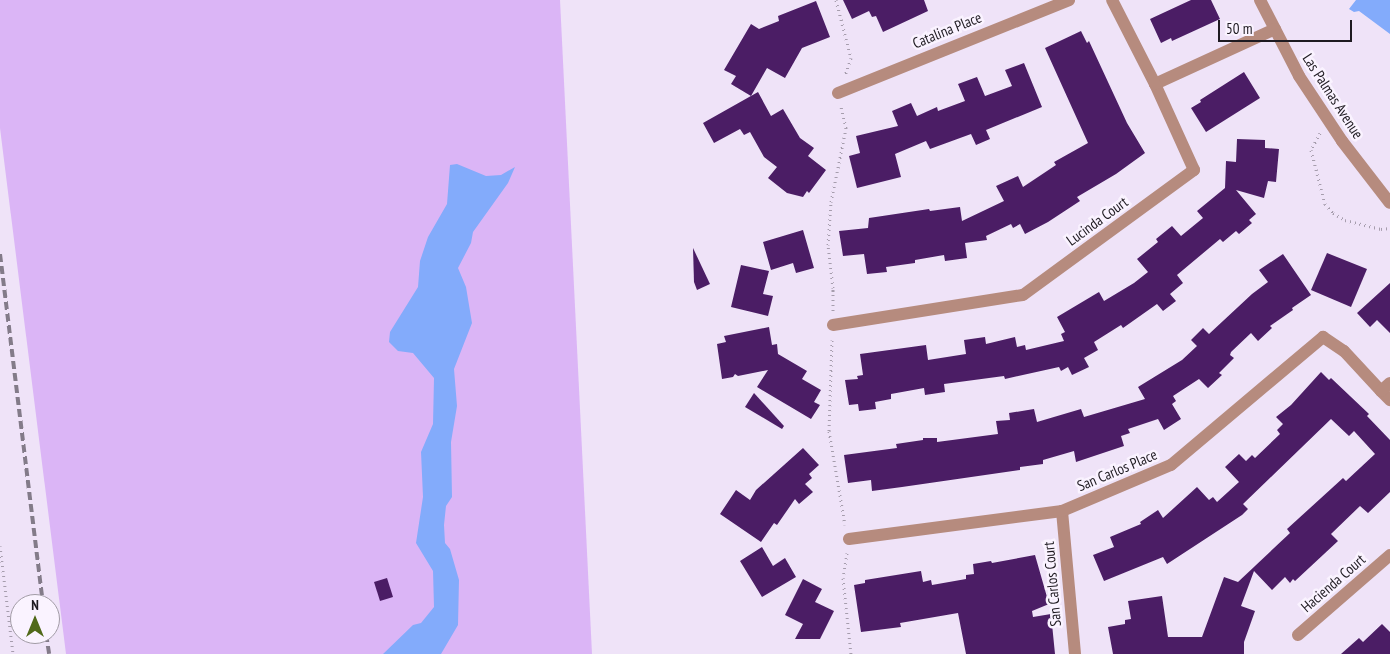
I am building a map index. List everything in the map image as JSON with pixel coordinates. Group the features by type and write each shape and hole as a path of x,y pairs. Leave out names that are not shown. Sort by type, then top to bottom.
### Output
{"street":[{"name":"Catalina Place","path":"838,93 1069,0"},
{"name":"Lucinda Court","path":"833,325 1023,295 1194,170 1155,84 1112,0"},
{"name":"Las Palmas Avenue","path":"1260,0 1299,76 1327,119 1390,203"},
{"path":"1155,84 1275,29"},
{"name":"San Carlos Place","path":"849,539 1062,511 1171,465 1323,337 1344,351 1387,391"},
{"name":"San Carlos Court","path":"1062,511 1075,654"},
{"name":"Hacienda Court","path":"1298,635 1390,555"}],"path":[{"path":"836,0 851,58 838,93 846,128 831,202 828,245 833,288 830,431 841,506 849,539 843,578 850,654"},
{"path":"1327,119 1311,150 1325,204 1333,213 1345,220 1381,229 1390,228"},
{"path":"0,546 14,654"}],"shaded area":[{"path":"0,0 560,0 592,654 66,654 60,594 58,594 0,128"}],"water":[{"path":"1356,0 1390,0 1390,34 1359,11 1354,12 1349,9"},
{"path":"457,164 486,176 501,175 515,167 508,183 473,232 471,243 458,268 466,287 472,323 454,369 457,406 451,442 452,497 446,506 444,525 445,543 450,549 459,580 458,625 441,654 383,654 413,625 421,623 434,607 433,571 416,543 423,497 421,452 433,424 434,378 413,353 398,351 389,342 390,332 418,287 420,261 428,237 447,204 450,165"}],"building":[{"path":"843,0 924,0 928,11 883,32 876,16 872,17 869,11 852,19"},
{"path":"1191,0 1211,0 1220,19 1172,41 1171,38 1161,43 1150,19"},
{"path":"816,1 830,37 802,48 785,78 767,68 751,96 731,84 736,76 724,70 751,24 759,29 779,21 778,16"},
{"path":"1081,31 1087,43 1089,41 1127,123 1145,153 1116,174 1077,197 1080,201 1048,222 1025,234 1020,224 1013,228 1011,224 986,236 987,240 965,243 967,258 945,261 944,255 915,260 915,263 886,267 887,272 867,274 864,254 843,256 839,231 868,228 869,218 929,209 930,211 960,207 962,221 1004,201 996,186 1018,176 1023,187 1056,165 1054,162 1088,143 1045,48"},
{"path":"1024,63 1042,107 986,130 990,139 976,145 971,134 930,149 926,141 895,154 901,177 857,188 849,156 860,153 856,136 898,126 892,111 911,103 917,116 937,107 938,111 965,101 958,84 977,77 985,96 1012,86 1005,70"},
{"path":"1244,72 1260,98 1206,132 1191,108 1201,102 1200,100"},
{"path":"758,92 771,116 783,109 800,138 814,148 808,156 826,170 809,193 807,191 803,197 787,193 768,178 777,167 764,157 750,132 744,135 740,129 714,143 703,123"},
{"path":"1237,139 1265,140 1265,148 1279,149 1276,182 1268,181 1264,198 1236,190 1256,214 1249,220 1252,223 1239,234 1236,231 1223,242 1220,239 1177,275 1183,283 1170,294 1176,301 1163,311 1157,304 1123,328 1121,325 1094,342 1098,350 1084,358 1089,367 1072,375 1068,367 1061,371 1059,367 1005,379 1004,376 944,384 945,392 925,395 924,388 891,394 891,399 875,402 876,409 859,411 858,404 849,405 845,380 858,379 857,376 863,375 860,354 926,345 928,360 966,354 964,340 985,337 986,344 1015,337 1017,347 1025,345 1026,350 1064,341 1061,334 1065,332 1057,317 1099,292 1104,301 1134,283 1148,272 1137,259 1158,242 1156,239 1172,226 1181,236 1203,218 1197,211 1225,188 1226,161 1236,162"},
{"path":"803,230 814,268 796,273 793,263 771,270 763,242"},
{"path":"693,248 710,284 697,290 694,282"},
{"path":"1327,253 1367,269 1351,307 1311,290"},
{"path":"1283,254 1311,295 1270,326 1272,328 1258,341 1251,333 1231,352 1230,355 1234,358 1219,373 1222,375 1208,388 1199,379 1173,396 1176,401 1172,404 1181,419 1164,430 1158,419 1128,429 1130,433 1121,436 1124,446 1076,462 1074,451 1043,460 1043,464 1020,467 1020,470 902,487 872,491 871,480 848,483 844,455 897,448 896,444 923,440 923,438 937,438 937,442 998,434 996,421 1010,420 1009,413 1034,409 1037,422 1081,409 1084,417 1145,399 1138,387 1182,360 1197,346 1191,340 1203,328 1209,334 1252,294 1268,282 1259,270"},
{"path":"741,265 769,271 763,294 773,296 768,316 731,307"},
{"path":"1390,283 1390,333 1377,320 1370,327 1357,313"},
{"path":"769,327 772,345 777,344 778,354 807,371 802,379 821,390 814,402 820,405 811,419 757,387 768,370 738,376 735,374 733,377 722,379 717,344 726,342 724,336"},
{"path":"1321,372 1329,380 1331,378 1369,414 1367,416 1390,440 1390,492 1368,513 1360,506 1331,534 1338,541 1295,581 1293,579 1290,583 1285,577 1272,590 1254,571 1241,606 1255,611 1244,642 1244,654 1113,654 1108,627 1125,624 1125,620 1131,619 1128,601 1162,596 1168,637 1202,637 1224,577 1238,582 1290,533 1287,529 1343,478 1346,481 1375,454 1354,431 1349,436 1331,419 1243,504 1248,509 1242,515 1167,564 1163,557 1104,581 1093,555 1114,547 1110,537 1141,524 1140,522 1158,510 1163,518 1197,487 1209,500 1213,497 1217,502 1239,482 1225,467 1239,454 1246,461 1252,455 1255,458 1280,434 1277,430 1283,424 1276,417 1291,405"},
{"path":"754,393 784,426 782,429 745,407"},
{"path":"803,448 819,465 809,474 812,478 805,484 813,492 799,504 795,499 777,525 774,523 761,542 720,514 736,490 750,500 756,490"},
{"path":"762,547 773,566 785,558 796,577 762,597 740,561"},
{"path":"1035,555 1049,604 1032,611 1033,617 1051,614 1055,654 966,654 958,613 900,623 901,627 861,632 854,585 865,583 865,580 921,571 923,582 931,580 932,585 966,579 966,575 974,574 973,564 991,561 992,563"},
{"path":"387,578 393,597 380,601 374,582"},
{"path":"803,579 822,589 815,602 834,611 820,639 795,639 803,624 785,615"},
{"path":"1382,624 1390,632 1390,654 1341,654 1359,638 1363,642"}],"railway":[{"path":"0,254 42,594"},
{"path":"48,644 49,654"}]}
